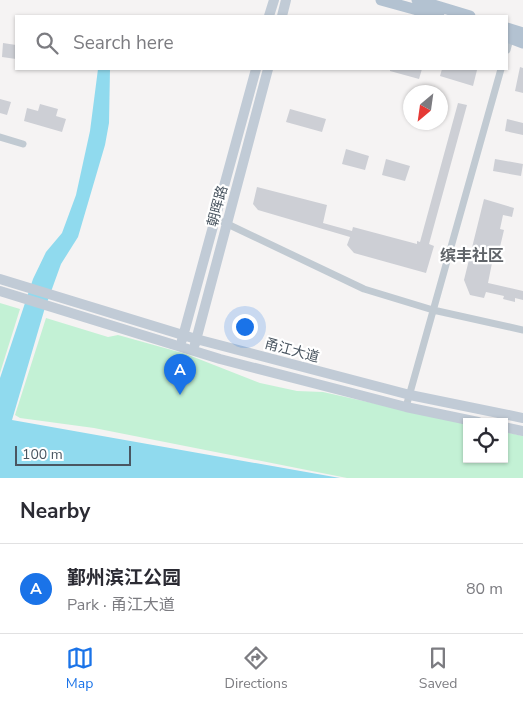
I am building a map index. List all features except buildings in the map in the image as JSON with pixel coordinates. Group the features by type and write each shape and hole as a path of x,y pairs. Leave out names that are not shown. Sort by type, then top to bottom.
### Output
{"main road":[{"path":"270,15 274,0"},
{"path":"282,15 286,0"},
{"path":"381,0 435,15"},
{"path":"417,0 467,15"},
{"path":"511,36 523,43"},
{"name":"朝晖路","path":"180,346 217,219 256,70"},
{"name":"朝晖路","path":"193,350 268,70"},
{"name":"甬江大道","path":"0,279 196,339 410,395 523,418"},
{"name":"甬江大道","path":"0,291 193,350 406,407 463,419"},
{"path":"508,428 523,431"}],"street":[{"path":"406,407 501,70"},
{"path":"0,138 23,144"},
{"path":"217,219 364,289 433,310 523,330"}],"green space":[{"path":"0,303 20,309 0,373"},
{"path":"46,318 108,337 118,335 186,354 260,383 297,391 323,392 463,423 463,463 508,463 508,433 523,436 523,478 347,478 94,428 20,418 15,415"}],"water":[{"path":"98,70 110,70 109,123 105,145 78,237 61,264 44,311 12,420 340,478 0,478 0,378 33,279 46,252 62,233 76,195 90,131"}],"place":[{"name":"鄞州滨江公园","path":"180,395"}],"district":[{"name":"缤丰社区","path":"472,255"}]}
